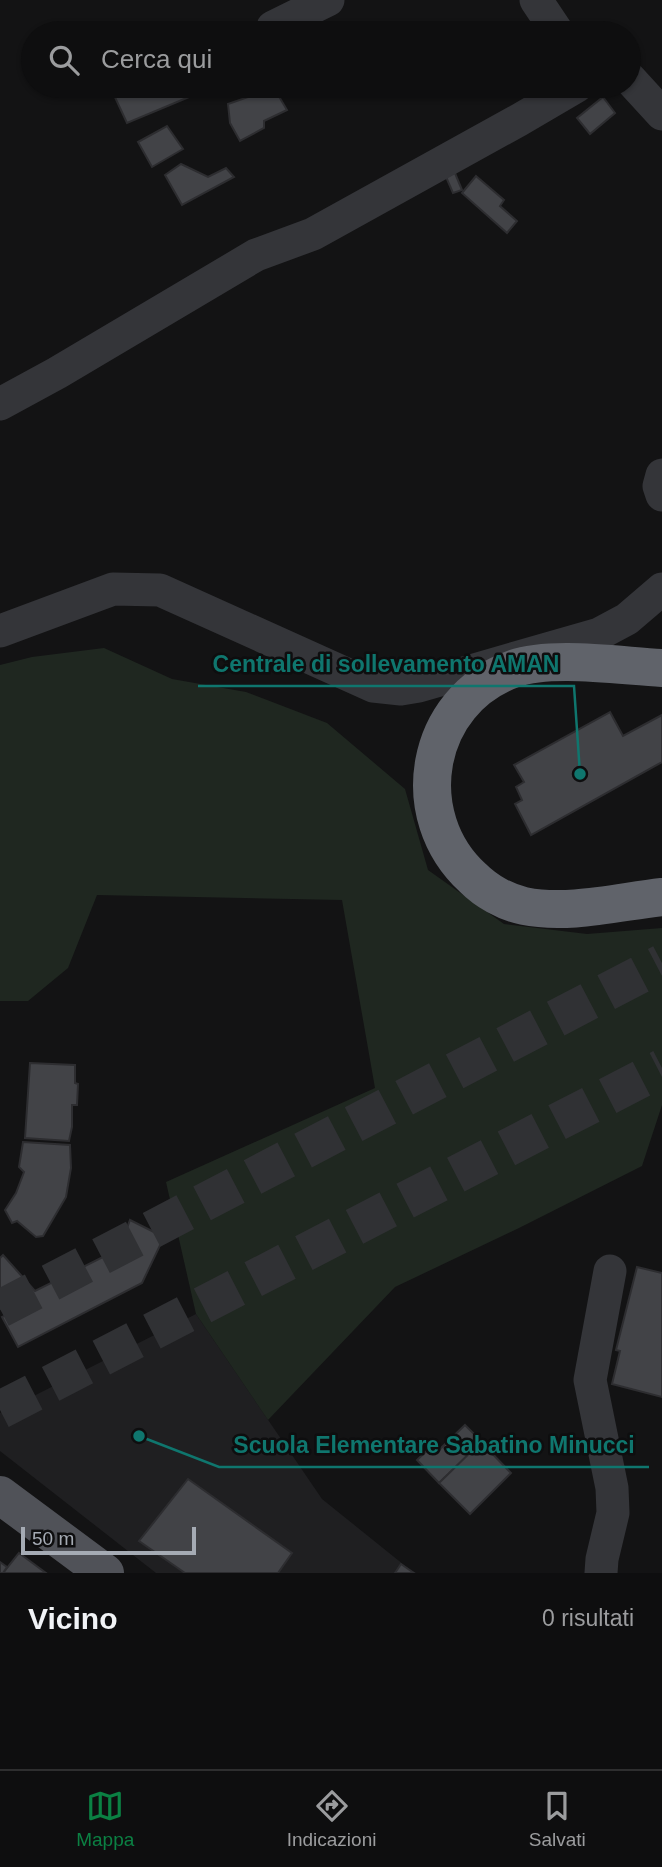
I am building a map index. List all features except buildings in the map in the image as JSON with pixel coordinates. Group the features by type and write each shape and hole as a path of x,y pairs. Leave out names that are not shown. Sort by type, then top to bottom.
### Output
{"highway":[{"path":"662,668 537,664 514,668 491,679 473,692 446,727 438,747 431,783 436,821 452,856 481,886 500,897 523,905 550,908 662,897"}],"main road":[{"path":"0,1495 106,1573"}],"street":[{"path":"285,21 328,0"},
{"path":"536,0 550,21"},
{"path":"641,81 648,84 662,98"},
{"path":"641,90 662,114"},
{"path":"0,404 256,255 313,234 557,98"},
{"path":"662,475 659,486 662,495"},
{"path":"0,631 113,589 160,590 373,686 401,689 599,634 627,619 662,589"},
{"path":"601,1573 613,1513 612,1488 590,1380 610,1270"}],"shaded area":[{"path":"104,648 172,679 246,692 327,723 405,789 428,870 504,924 587,934 662,928 662,1105 642,1166 395,1287 268,1420 196,1314 166,1182 375,1088 342,900 97,895 68,968 28,1001 0,1001 0,665 32,657"},
{"path":"196,1314 322,1499 414,1573 156,1573 0,1451 0,1413"}],"tunnel":[{"path":"0,1309 662,963"},
{"path":"0,1410 662,1068"}],"place":[{"name":"Centrale di sollevamento AMAN","path":"580,774"},
{"name":"Scuola Elementare Sabatino Minucci","path":"139,1436"}]}
